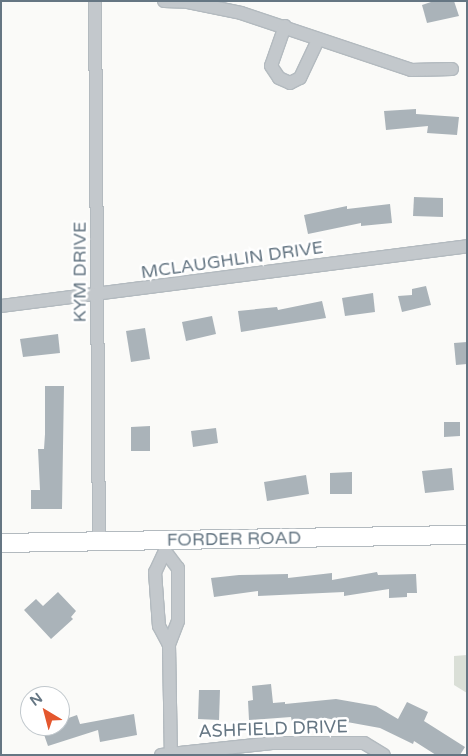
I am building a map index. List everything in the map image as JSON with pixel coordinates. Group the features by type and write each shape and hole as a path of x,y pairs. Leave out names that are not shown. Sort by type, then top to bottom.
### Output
{"main road":[{"name":"FORDER ROAD","path":"1,543 99,542 165,546 467,535"}],"street":[{"name":"KYM DRIVE","path":"95,1 99,542"},
{"path":"164,1 188,2 232,11 285,26 318,40 411,70 452,69"},
{"path":"285,26 271,66 279,78 290,83 300,78 318,40"},
{"name":"MCLAUGHLIN DRIVE","path":"1,306 98,296 467,246"},
{"path":"165,546 178,568 178,622 169,645 168,754"},
{"path":"165,546 155,572 159,626 169,645"},
{"name":"ASHFIELD DRIVE","path":"168,754 274,743 363,749 384,755"}],"shaded area":[{"path":"467,655 467,693 454,685 454,656"}],"building":[{"path":"434,1 454,1 459,16 427,23 422,5"},
{"path":"416,109 416,114 459,117 457,135 427,133 428,126 386,130 384,111"},
{"path":"414,197 443,198 443,217 413,216"},
{"path":"390,204 392,223 361,226 361,223 308,234 304,215 347,206 347,209"},
{"path":"426,286 431,305 402,312 398,296 412,295 412,289"},
{"path":"373,293 375,312 345,316 342,298"},
{"path":"322,301 326,318 241,332 238,311 277,307 278,310"},
{"path":"212,316 216,334 186,341 182,322"},
{"path":"145,328 150,359 131,362 126,331"},
{"path":"58,334 60,353 23,357 20,339"},
{"path":"467,342 467,364 456,365 454,343"},
{"path":"45,386 64,386 62,509 31,509 31,490 40,490 38,449 44,449"},
{"path":"444,422 460,422 460,436 444,437"},
{"path":"150,426 150,451 131,451 131,427"},
{"path":"216,428 218,443 193,447 191,431"},
{"path":"452,468 454,490 425,493 422,471"},
{"path":"352,472 352,494 330,494 330,473"},
{"path":"306,475 309,494 267,501 264,482"},
{"path":"377,572 378,575 416,574 417,593 407,593 407,597 389,598 389,589 344,596 344,592 258,596 258,591 214,597 211,578 239,575 288,574 288,578 332,573 332,580"},
{"path":"58,592 76,611 71,617 73,619 51,639 24,610 36,599 43,606"},
{"path":"271,684 273,703 285,702 285,704 336,699 376,706 398,719 407,702 428,712 424,721 465,747 460,755 436,755 414,741 413,744 380,728 325,718 292,722 291,717 249,720 248,701 253,700 252,686"},
{"path":"199,690 220,690 219,720 198,719"},
{"path":"134,714 137,735 100,742 98,730 48,746 44,736 70,736 70,717 77,715 80,724"}]}
